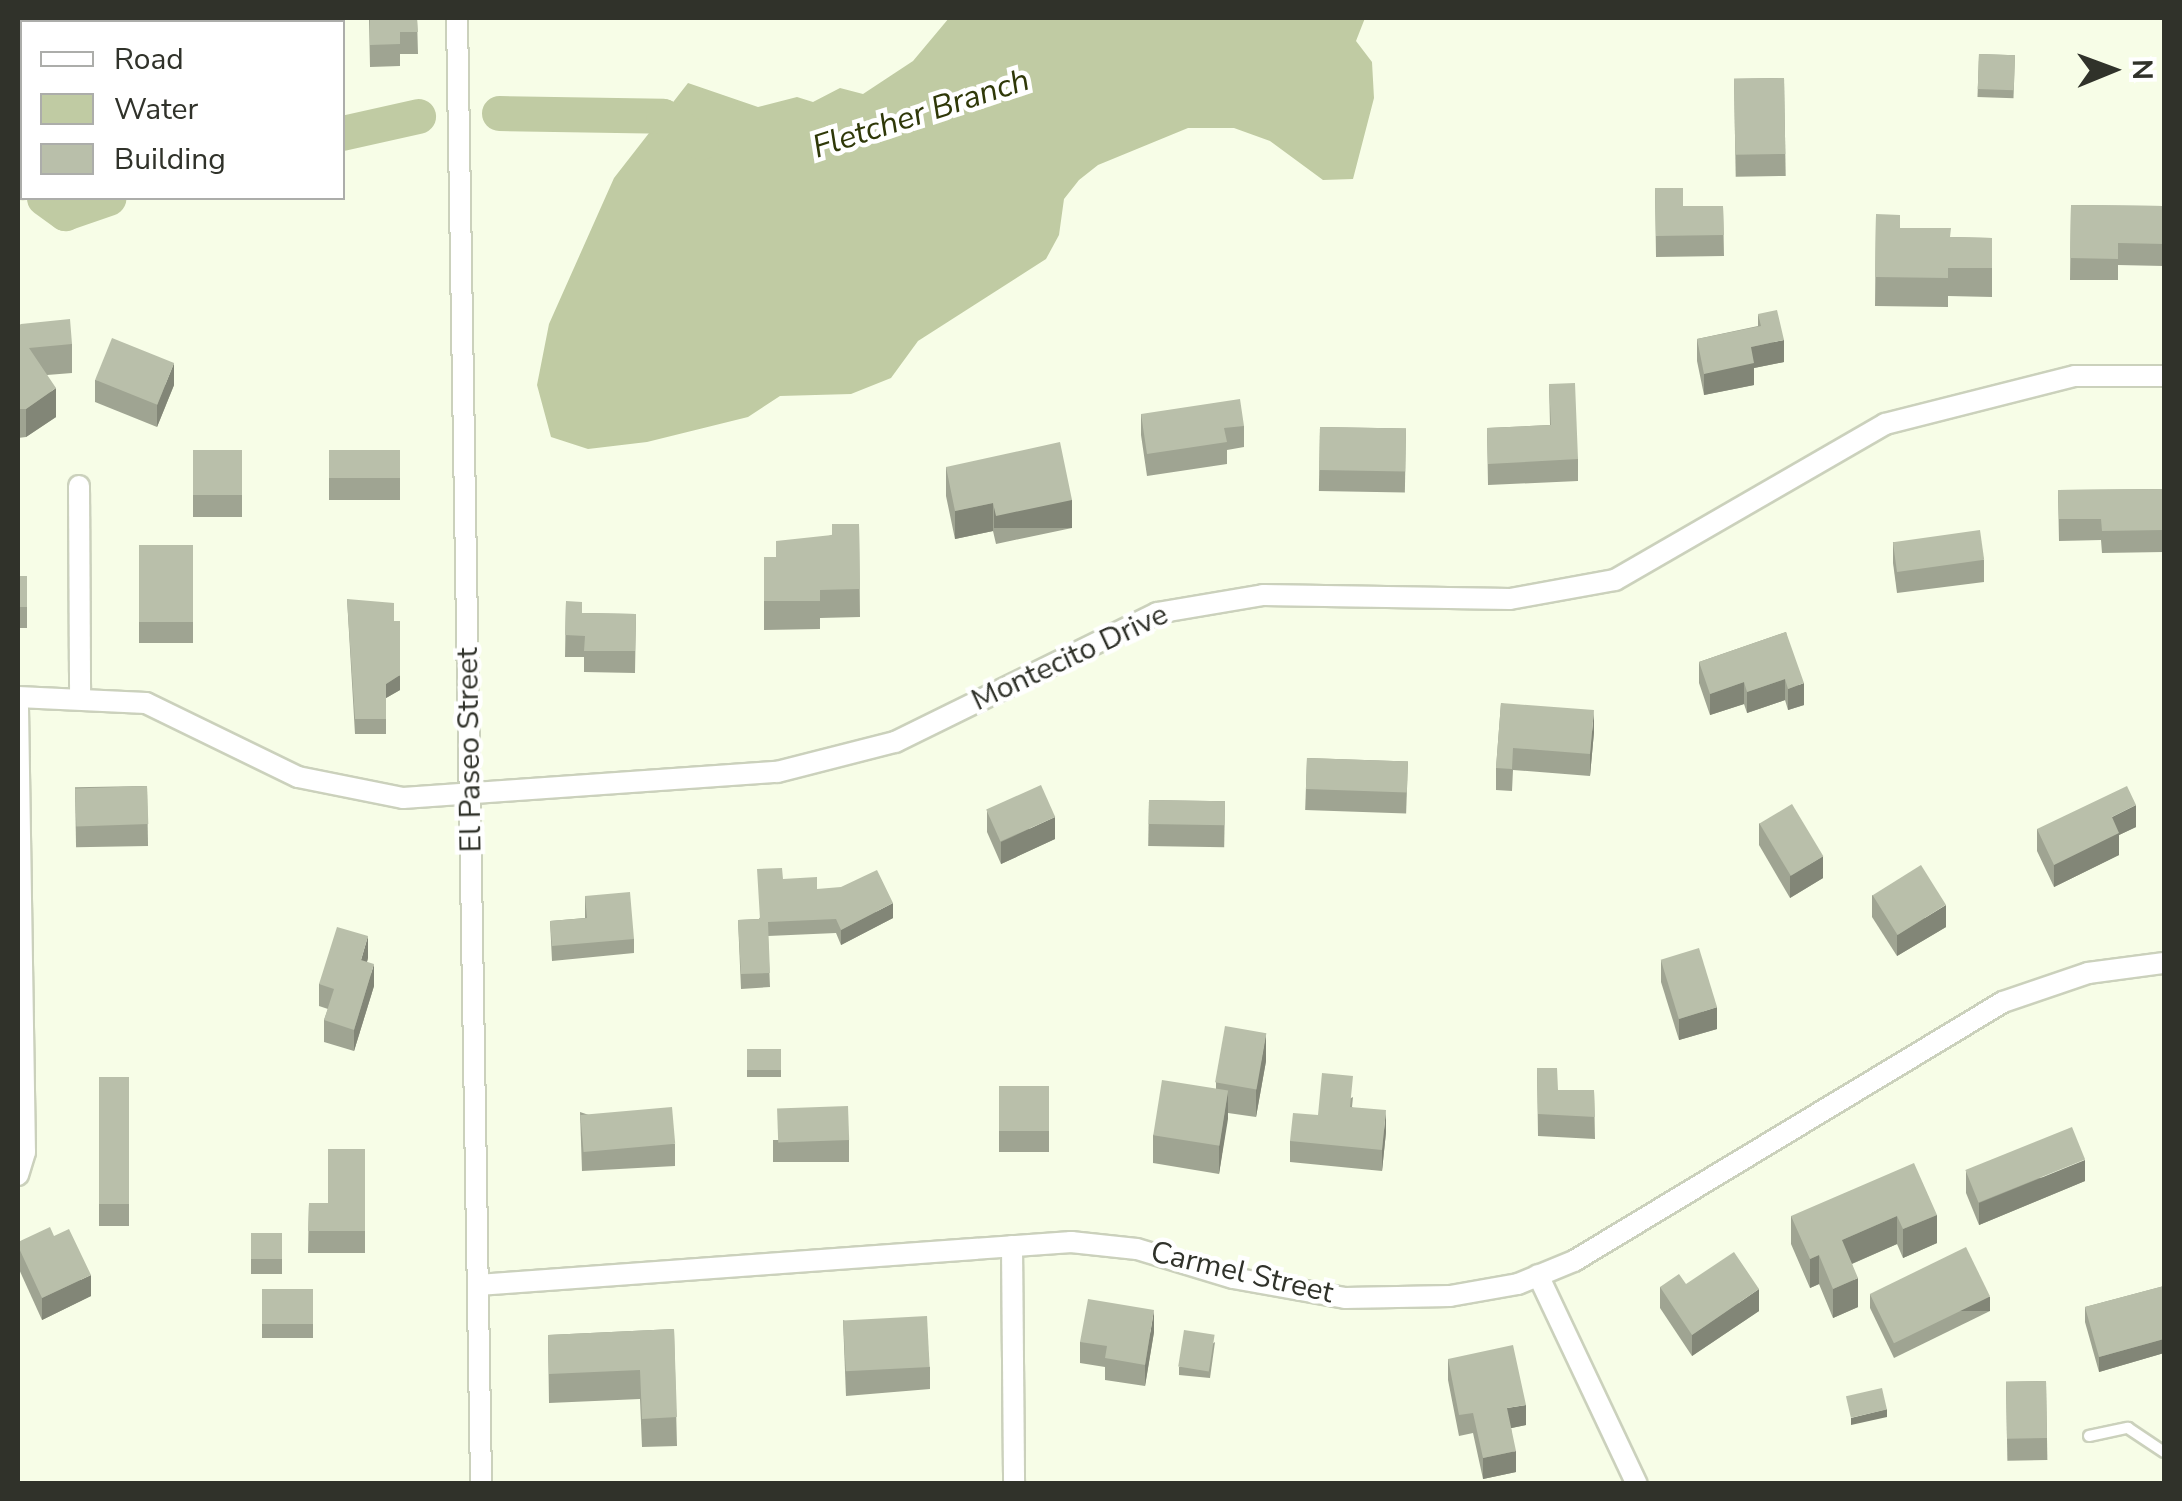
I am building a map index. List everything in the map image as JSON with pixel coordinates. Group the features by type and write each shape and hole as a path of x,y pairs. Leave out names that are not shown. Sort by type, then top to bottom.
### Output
{"street":[{"name":"El Paseo Street","path":"456,18 481,1484"},
{"name":"Montecito Drive","path":"18,697 80,696 146,703 298,778 347,790 471,796 778,772 850,757 895,742 1157,613 1208,601 1320,594 1510,599 1615,580 1885,424 2074,376 2164,376"},
{"path":"79,486 80,696"},
{"path":"18,708 25,1152 18,1175"},
{"name":"Carmel Street","path":"478,1286 1071,1242 1137,1249 1233,1278 1345,1298 1450,1296 1538,1275 1574,1261 2003,1002 2088,973 2164,963"},
{"path":"1012,1246 1014,1484"},
{"path":"1538,1275 1636,1484"}],"lane":[{"path":"2090,1436 2128,1428 2164,1452"}],"water":[{"path":"949,18 1365,18 1356,41 1372,62 1374,98 1353,179 1323,180 1270,141 1234,128 1188,128 1098,165 1079,180 1064,199 1059,235 1046,259 918,341 891,378 851,394 780,396 748,417 647,442 588,449 551,437 537,385 549,324 614,178 688,83 758,107 797,97 813,102 840,88 863,94 913,61"}],"building":[{"path":"206,18 311,18 311,20"},
{"path":"370,18 417,18 418,32 400,32 400,44 370,45"},
{"path":"1979,54 2015,55 2014,90 1978,89"},
{"path":"1784,78 1785,154 1735,155 1734,79"},
{"path":"1655,188 1683,188 1683,206 1723,206 1724,235 1656,236"},
{"path":"2071,205 2164,206 2164,244 2118,243 2118,259 2070,258"},
{"path":"1876,214 1900,215 1900,228 1951,228 1950,237 1992,238 1992,268 1948,268 1948,278 1875,277"},
{"path":"1777,310 1784,340 1751,347 1754,363 1704,374 1697,339 1761,326 1758,314"},
{"path":"70,319 72,344 29,348 56,388 26,409 18,409 18,326"},
{"path":"112,338 174,363 157,405 95,380"},
{"path":"1575,383 1578,459 1488,464 1487,428 1551,425 1549,384"},
{"path":"1240,399 1244,426 1224,428 1227,442 1147,454 1141,414"},
{"path":"1320,427 1406,429 1405,471 1319,470"},
{"path":"1060,442 1072,500 996,516 993,503 955,511 946,467"},
{"path":"193,450 242,450 242,495 193,495"},
{"path":"329,450 400,450 400,478 329,478"},
{"path":"2164,489 2164,530 2102,531 2101,519 2059,519 2058,490"},
{"path":"832,524 859,524 860,589 820,590 820,601 764,601 764,557 776,557 776,541 832,535"},
{"path":"1980,530 1984,560 1897,572 1893,542"},
{"path":"139,545 193,545 193,622 139,622"},
{"path":"18,576 27,576 27,607 18,607"},
{"path":"347,599 394,603 394,621 400,621 400,675 386,684 386,719 355,719"},
{"path":"566,601 582,602 582,613 636,614 635,651 584,651 585,636 565,635"},
{"path":"1786,632 1804,683 1788,689 1785,679 1747,692 1744,682 1710,694 1699,662"},
{"path":"1501,703 1594,710 1590,754 1513,748 1512,769 1496,768"},
{"path":"1307,758 1408,762 1407,793 1306,789"},
{"path":"1041,785 1055,817 1000,841 986,809"},
{"path":"147,786 148,824 76,826 75,789"},
{"path":"2127,786 2136,805 2112,817 2119,833 2054,865 2037,829"},
{"path":"1149,800 1225,801 1225,825 1149,824"},
{"path":"1792,804 1823,856 1791,876 1759,824"},
{"path":"1921,865 1946,905 1898,935 1873,895"},
{"path":"782,868 783,879 817,877 817,889 841,887 877,870 893,903 841,930 836,919 768,922 770,973 741,974 738,920 760,919 757,869"},
{"path":"630,892 634,939 552,946 550,921 587,918 585,896"},
{"path":"337,927 368,936 361,960 374,964 354,1030 324,1020 334,989 319,984"},
{"path":"1699,948 1717,1007 1679,1019 1661,960"},
{"path":"1225,1026 1266,1033 1256,1089 1215,1082"},
{"path":"747,1049 781,1049 781,1070 747,1070"},
{"path":"1537,1068 1557,1068 1558,1090 1594,1090 1595,1117 1538,1114"},
{"path":"1322,1073 1353,1076 1350,1107 1386,1110 1382,1150 1290,1141 1293,1113 1318,1115"},
{"path":"99,1077 129,1077 129,1204 99,1204"},
{"path":"1162,1080 1228,1090 1219,1146 1153,1135"},
{"path":"999,1086 1049,1086 1049,1131 999,1131"},
{"path":"848,1106 849,1140 778,1142 777,1108"},
{"path":"672,1107 675,1144 584,1152 580,1115"},
{"path":"2072,1127 2085,1159 1978,1203 1965,1170"},
{"path":"328,1149 365,1149 365,1231 308,1231 309,1203 328,1203"},
{"path":"1914,1163 1937,1215 1903,1229 1897,1216 1842,1240 1858,1278 1833,1289 1819,1255 1810,1259 1791,1216"},
{"path":"50,1227 54,1236 69,1229 91,1275 42,1298 18,1242"},
{"path":"251,1233 282,1233 282,1259 251,1259"},
{"path":"1966,1247 1990,1296 1894,1343 1870,1294"},
{"path":"1734,1252 1759,1289 1692,1335 1660,1287 1679,1274 1686,1284"},
{"path":"2164,1286 2164,1339 2099,1357 2085,1307"},
{"path":"262,1289 313,1289 313,1324 262,1324"},
{"path":"1088,1299 1154,1310 1145,1365 1105,1358 1107,1346 1080,1342"},
{"path":"927,1316 930,1367 846,1371 843,1320"},
{"path":"674,1329 677,1417 642,1419 640,1370 549,1374 548,1335"},
{"path":"1184,1330 1215,1335 1209,1371 1178,1367"},
{"path":"1513,1345 1526,1405 1507,1408 1516,1451 1483,1458 1473,1413 1459,1415 1448,1359"},
{"path":"2046,1381 2047,1438 2007,1439 2006,1382"},
{"path":"1882,1388 1887,1409 1851,1418 1846,1396"}],"waterway":[{"name":"Fletcher Branch","path":"499,113 663,116 701,142"},
{"name":"Fletcher Branch","path":"345,132 418,116"},
{"name":"Fletcher Branch","path":"47,200 65,213 102,200"}]}
